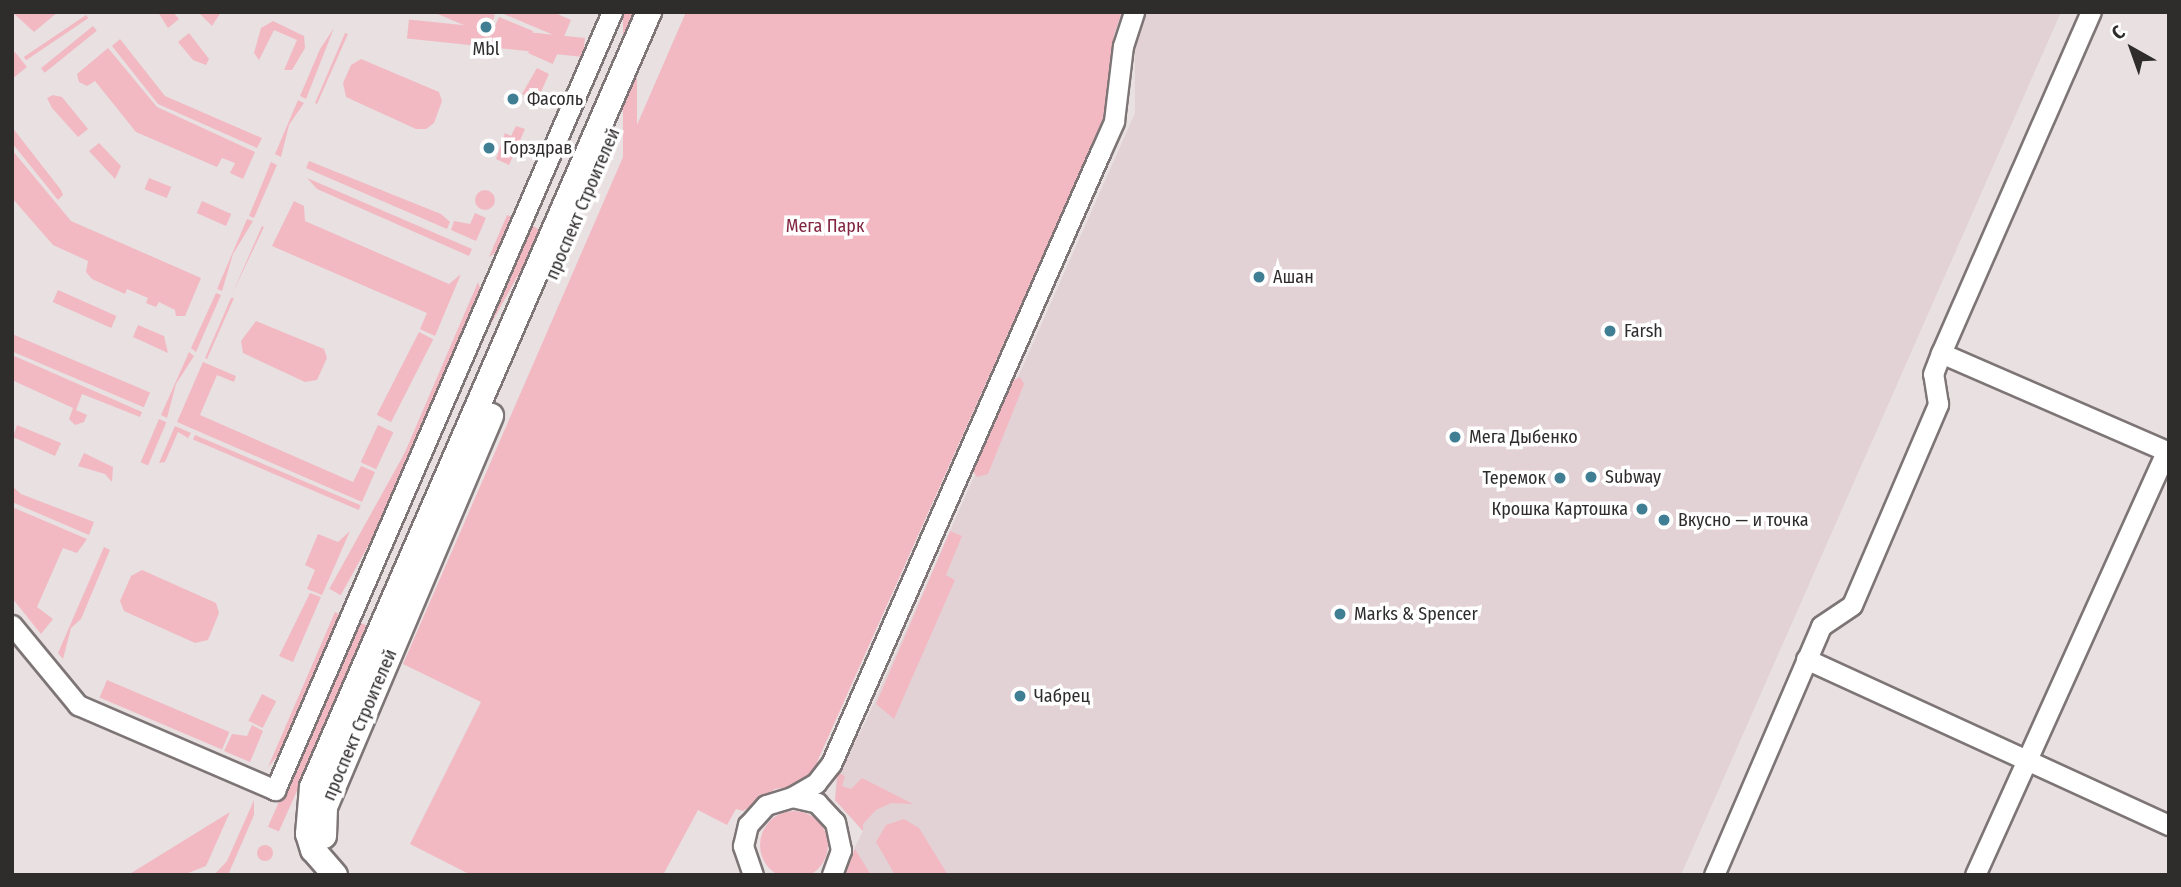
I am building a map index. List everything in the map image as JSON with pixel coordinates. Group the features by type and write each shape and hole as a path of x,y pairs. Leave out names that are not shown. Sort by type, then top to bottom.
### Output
{"street":[{"path":"12,625 78,705 275,790 612,12"},
{"name":"проспект Строителей","path":"330,868 313,850 308,834 313,788 649,12"},
{"name":"проспект Строителей","path":"330,868 325,807 664,12"},
{"path":"753,875 743,846 748,825 766,805 792,797 816,783 829,768 1114,121 1123,46 1134,12"},
{"path":"1714,875 1821,625 1852,605 1938,404 1933,374 1941,353 2091,12"},
{"path":"1941,353 2167,452 1975,875"},
{"path":"1806,659 2169,824"},
{"path":"829,768 830,814 841,841 832,875"},
{"path":"792,797 817,803 830,814"}],"shaded area":[{"name":"Мега Дыбенко","path":"1146,12 2061,12 1681,875 841,875 863,831 835,800 836,777 865,723 1135,113 1135,37"}],"green space":[{"path":"12,12 58,12 34,32"},
{"path":"158,12 173,12 179,19 168,28"},
{"path":"198,12 221,12 212,26"},
{"path":"433,12 488,12 495,15 487,35"},
{"path":"499,12 553,12 571,20 563,39"},
{"path":"623,12 637,12 637,227 623,227"},
{"name":"Мега Парк","path":"686,12 1122,12 1114,35 1104,118 817,762 821,764 801,785 775,789 743,811 736,809 727,825 698,810 663,875 471,875 410,844 481,702 403,664"},
{"path":"86,15 88,18 26,60 24,57"},
{"path":"499,17 533,31 525,49 489,39"},
{"path":"409,19 585,38 583,57 407,38"},
{"path":"273,21 304,36 305,48 292,70 284,70 297,40 274,30 259,60 254,53 261,28"},
{"path":"93,26 97,31 45,73 41,68"},
{"path":"334,28 306,99 300,96 320,49"},
{"path":"189,33 209,59 206,65 193,60 178,42"},
{"path":"345,33 348,34 317,104 315,103"},
{"path":"537,33 562,44 553,64 528,53"},
{"path":"120,39 165,96 262,138 257,148 158,104 112,46"},
{"path":"108,48 157,107 255,152 243,179 230,173 235,163 222,158 217,167 136,132 95,81 87,86 79,82 77,74"},
{"path":"15,52 27,67 12,79 12,54"},
{"path":"361,59 439,92 442,101 434,123 426,129 416,129 346,97 343,83 351,65"},
{"path":"537,68 549,74 537,101 522,94"},
{"path":"53,95 62,97 88,129 78,137 52,108 47,98"},
{"path":"298,100 304,103 289,125 281,157 275,154"},
{"path":"516,126 525,129 509,165 496,159 505,133 511,136"},
{"path":"12,127 61,190 63,195 58,200 12,143"},
{"path":"99,143 121,166 115,179 89,151"},
{"path":"12,150 71,221 201,278 185,316 176,316 175,310 159,302 156,307 146,303 148,298 127,289 125,294 92,279 86,272 88,261 53,245 12,198"},
{"path":"309,161 441,214 450,222 447,229 306,168"},
{"path":"271,162 277,165 254,218 249,216"},
{"path":"149,178 171,187 167,198 145,189"},
{"path":"307,178 472,249 469,256 317,189"},
{"path":"485,190 492,193 495,200 492,207 485,210 478,207 475,200 478,193"},
{"path":"202,201 231,214 226,226 197,213"},
{"path":"294,201 304,206 305,221 449,284 461,274 435,336 420,329 427,313 272,246"},
{"path":"475,213 486,218 476,241 451,230 454,221 470,224"},
{"path":"507,215 513,217 498,251 489,257"},
{"path":"247,219 253,221 233,254 222,291 217,289"},
{"path":"531,225 542,231 341,595 329,589"},
{"path":"262,226 264,227 232,294"},
{"path":"478,282 481,291 387,507 378,515"},
{"path":"58,290 116,316 111,328 53,302"},
{"path":"216,293 221,295 196,352 191,348"},
{"path":"231,298 234,298 207,359 205,358"},
{"path":"256,321 324,349 327,358 317,380 305,382 243,353 241,341"},
{"path":"138,325 164,336 168,353 133,337"},
{"path":"419,332 433,339 391,422 377,415"},
{"path":"12,334 150,393 144,407 12,351"},
{"path":"189,352 194,356 176,384 167,418 161,415"},
{"path":"12,355 142,412 140,417 82,394 76,410 87,415 84,422 75,425 69,419 73,408 12,380"},
{"path":"203,362 236,376 234,382 217,375 200,415 353,482 361,466 375,472 362,502 177,422"},
{"path":"1020,377 1024,384 988,474 977,477 971,469 1010,382"},
{"path":"159,419 166,422 148,465 141,462"},
{"path":"17,425 61,443 55,456 13,437"},
{"path":"378,425 393,432 376,469 361,462"},
{"path":"175,426 191,433 188,438 178,432 165,462 159,463"},
{"path":"195,435 361,505 359,510 193,440"},
{"path":"84,453 113,467 112,482 105,474 78,466"},
{"path":"12,486 21,494 94,522 89,535 12,502"},
{"path":"12,507 87,539 77,553 63,548 37,607 53,619 41,634 12,598"},
{"path":"350,531 322,595 307,589 315,570 305,565 318,534 338,542"},
{"path":"950,531 962,536 946,575 955,580 894,719 876,704"},
{"path":"104,547 110,550 81,619 71,628 63,659 58,653"},
{"path":"142,570 216,603 219,613 208,640 195,643 124,611 120,601 131,576"},
{"path":"310,593 321,597 293,662 279,656"},
{"path":"335,612 341,615 283,750 268,767"},
{"path":"359,622 370,627 279,832 268,827"},
{"path":"107,680 229,732 222,749 100,697"},
{"path":"262,694 276,701 263,728 248,721"},
{"path":"252,725 263,731 250,762 224,751 232,734 247,736"},
{"path":"838,773 845,776 842,786 851,789 862,778 913,804 891,803 876,810 863,824 863,831 835,800"},
{"path":"254,800 254,815 228,875 214,875 227,861"},
{"path":"794,811 807,814 818,821 825,832 828,845 825,858 818,869 807,876 794,879 781,876 770,869 763,858 760,845 763,832 770,821 781,814"},
{"path":"230,812 206,866 183,875 128,875"},
{"path":"904,819 919,828 948,875 895,875 876,842 886,825"},
{"path":"262,845 268,845 273,853 271,859 262,861 257,856 257,850"},
{"path":"855,849 871,875 844,875"}],"place":[{"name":"Mbl","path":"486,27"},
{"name":"Фасоль","path":"513,99"},
{"name":"Горздрав","path":"489,148"},
{"name":"Ашан","path":"1259,277"},
{"name":"Farsh","path":"1610,331"},
{"name":"Мега Дыбенко","path":"1455,437"},
{"name":"Subway","path":"1591,477"},
{"name":"Теремок","path":"1560,478"},
{"name":"Крошка Картошка","path":"1642,509"},
{"name":"Вкусно — и точка","path":"1664,520"},
{"name":"Marks & Spencer","path":"1340,614"},
{"name":"Чабрец","path":"1020,696"}]}
